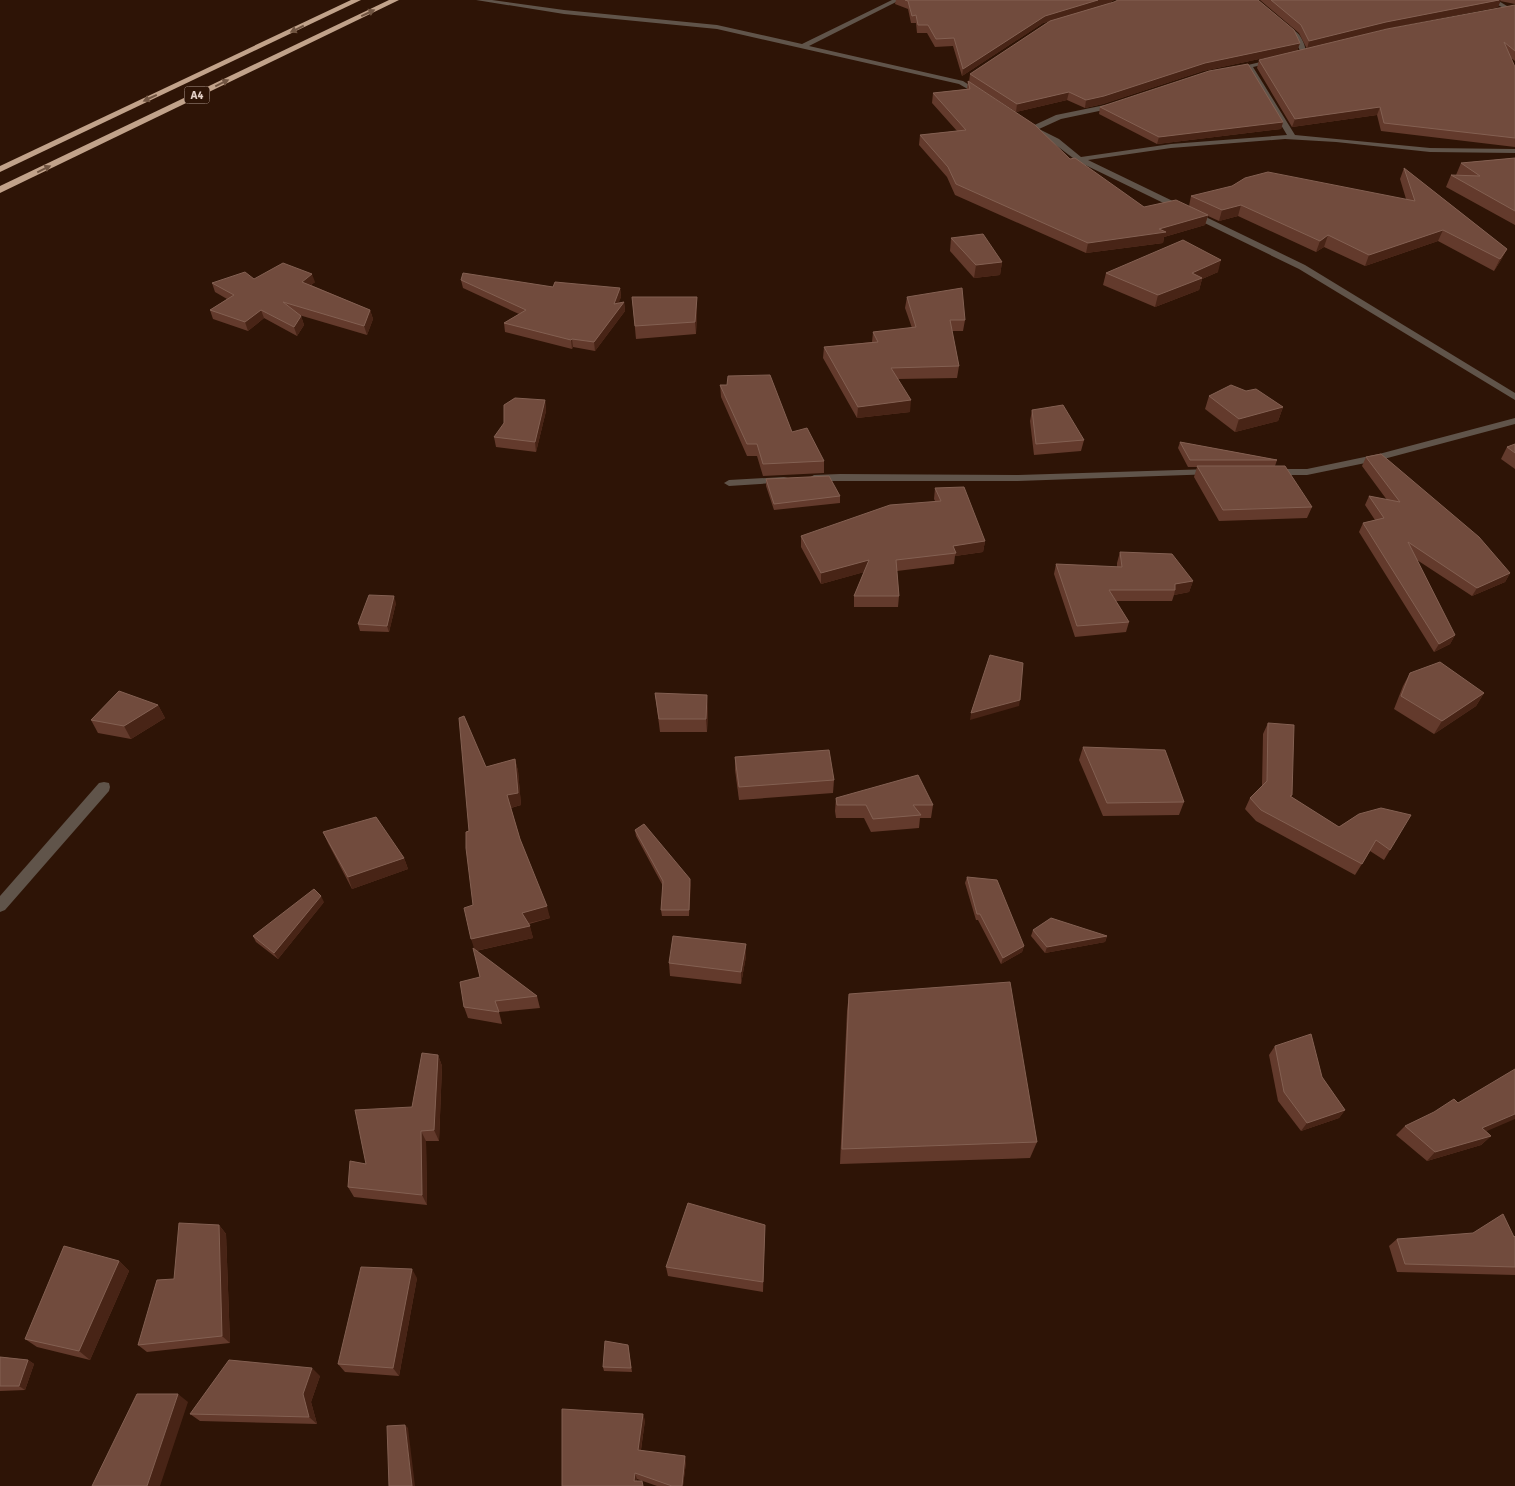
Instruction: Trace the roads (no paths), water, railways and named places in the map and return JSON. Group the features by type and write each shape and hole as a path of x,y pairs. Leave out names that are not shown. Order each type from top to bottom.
{"highway":[{"name":"A4","path":"0,169 357,0"},
{"name":"A4","path":"0,190 395,0"}],"street":[{"path":"479,0 564,12 717,27 961,82 985,98"},
{"path":"804,46 897,0"},
{"path":"1492,0 1512,9"},
{"path":"1500,11 1512,9"},
{"path":"1282,23 1296,35 1304,53"},
{"path":"1294,56 1313,51"},
{"path":"1223,71 1285,58"},
{"path":"1248,66 1254,72 1292,138"},
{"path":"961,82 969,77"},
{"path":"1033,129 1059,116 1104,108 1122,102"},
{"path":"1025,124 1056,141 1080,159 1156,198 1302,267 1515,397"},
{"path":"1080,159 1171,146 1292,138 1336,140 1430,150 1515,151"},
{"path":"1260,472 1307,472 1380,457 1515,421"},
{"path":"729,483 858,476 1018,478 1164,472 1222,472"},
{"path":"0,906 104,787"}]}
